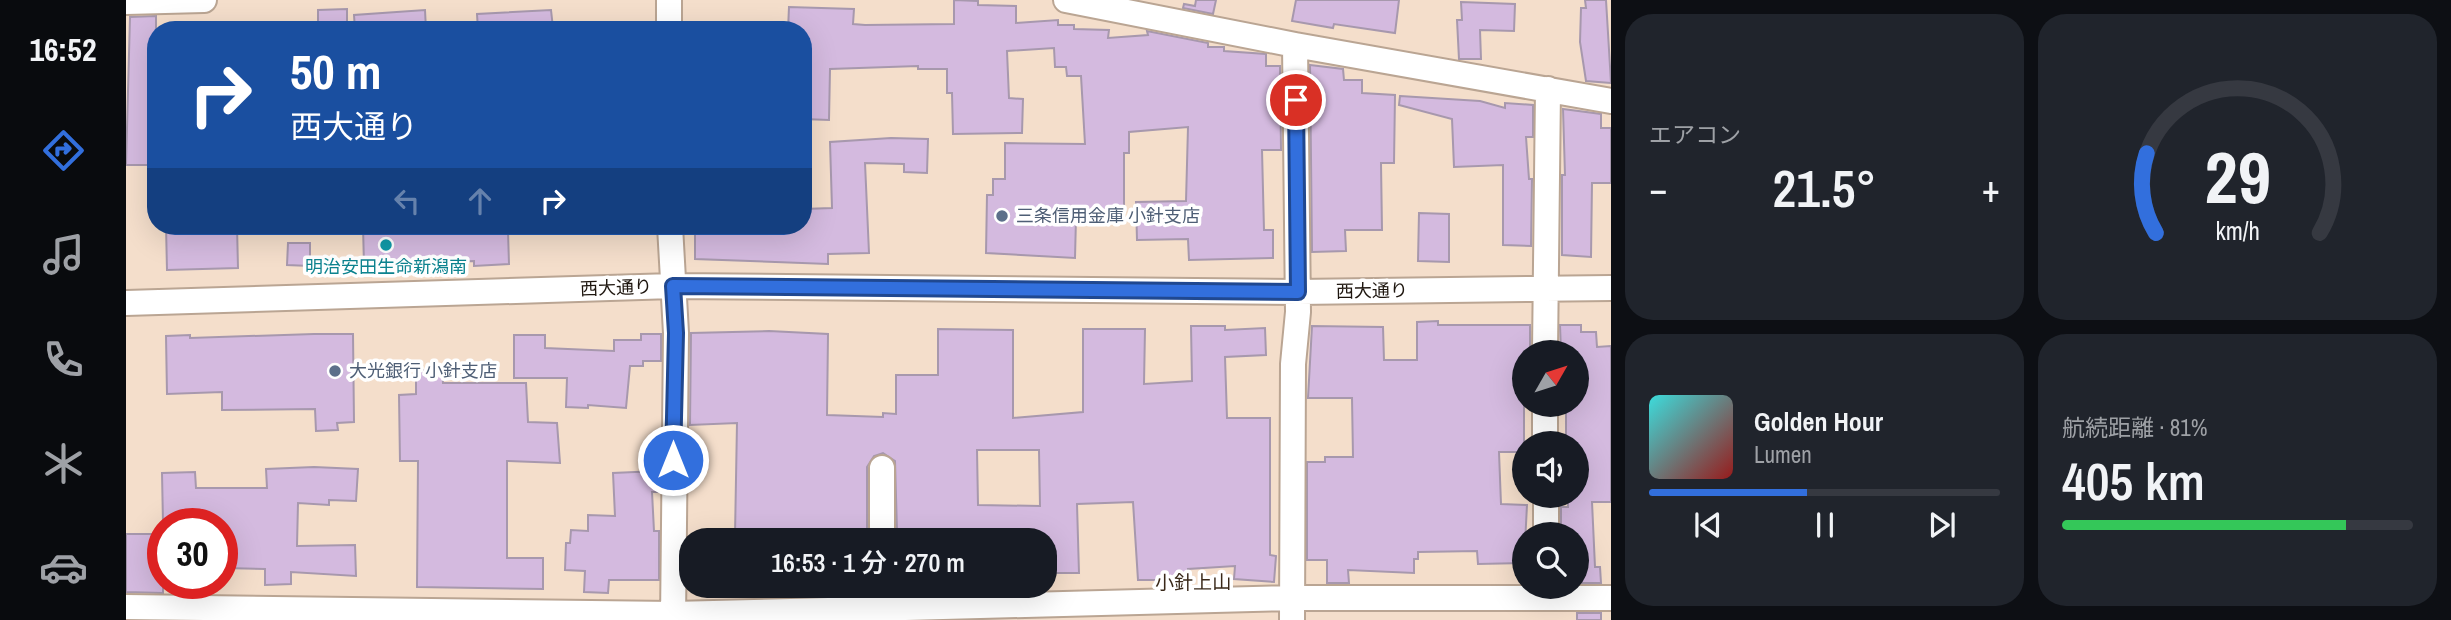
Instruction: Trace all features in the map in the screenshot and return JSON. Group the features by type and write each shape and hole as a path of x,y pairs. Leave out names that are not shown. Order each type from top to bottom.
{"street":[{"path":"126,2 204,0"},
{"path":"669,0 669,21"},
{"path":"1066,0 1140,6 1295,45 1611,101"},
{"path":"1292,609 1293,364 1298,292 1295,45"},
{"path":"1545,340 1548,89"},
{"path":"670,235 676,333 673,617"},
{"name":"西大通り","path":"126,303 673,286 1298,292 1611,288"},
{"path":"882,468 882,528"},
{"path":"126,607 673,617 882,605 1292,609 1611,598"}],"building":[{"path":"954,0 978,1 978,5 1016,6 1016,23 1058,20 1058,25 1074,25 1074,29 1109,30 1108,38 1148,35 1147,31 1208,43 1208,47 1224,47 1224,51 1266,54 1266,66 1280,66 1281,150 1262,150 1264,230 1273,230 1273,258 1189,260 1188,239 1137,240 1136,202 1186,201 1188,127 1129,132 1129,153 1124,153 1124,218 1076,218 1075,258 986,253 987,195 993,195 993,179 1005,179 1005,143 1085,144 1081,76 1067,76 1066,67 1055,67 1054,48 1007,51 1009,98 1023,99 1022,133 953,134 952,93 947,93 947,69 918,69 918,66 830,69 829,120 812,119 812,21 788,21 789,7 854,9 853,24 954,24"},
{"path":"1196,0 1216,0 1213,14 1183,8 1184,4 1195,6"},
{"path":"1296,0 1399,0 1395,33 1334,24 1333,28 1292,21"},
{"path":"1585,0 1606,0 1611,83 1586,81 1580,42 1581,8 1586,8"},
{"path":"1461,2 1515,4 1514,31 1480,30 1481,59 1459,59 1457,20 1462,20"},
{"path":"347,9 347,21 318,21 318,10"},
{"path":"425,10 426,21 354,21 354,15"},
{"path":"551,10 552,21 477,21 477,14"},
{"path":"156,16 156,21 147,21 147,165 126,165 130,17"},
{"path":"1310,65 1343,69 1344,80 1362,80 1362,93 1395,95 1394,163 1381,163 1382,230 1345,230 1346,251 1312,252"},
{"path":"1400,96 1480,101 1505,108 1505,103 1533,105 1533,137 1526,137 1529,179 1532,179 1531,246 1503,245 1503,165 1454,167 1452,119 1399,105"},
{"path":"1563,109 1601,114 1601,128 1611,128 1611,183 1592,183 1591,257 1562,255 1562,175 1565,175"},
{"path":"891,138 928,139 927,173 904,172 904,164 865,163 869,253 828,254 828,264 695,259 695,235 812,235 812,209 832,208 830,142"},
{"path":"1419,213 1449,214 1449,262 1418,261"},
{"path":"166,235 237,235 238,268 167,270"},
{"path":"363,235 508,235 509,264 474,266 474,261 364,265"},
{"path":"288,243 310,243 310,266 287,265"},
{"path":"1438,321 1438,325 1530,325 1530,340 1512,340 1512,417 1524,417 1524,431 1512,431 1512,452 1499,452 1501,504 1512,504 1512,508 1527,508 1526,522 1512,522 1512,563 1478,564 1477,551 1418,552 1418,559 1414,559 1414,573 1348,570 1349,583 1327,583 1327,560 1307,560 1307,462 1325,462 1325,457 1353,457 1352,398 1308,398 1312,326 1383,327 1384,360 1417,360 1417,322"},
{"path":"1560,325 1581,325 1581,332 1596,332 1597,347 1611,346 1611,502 1592,502 1595,567 1600,567 1601,583 1589,583 1589,522 1561,522 1561,508 1589,508 1589,431 1566,431 1566,417 1589,417 1589,340 1561,340"},
{"path":"1191,326 1225,326 1225,330 1265,328 1266,355 1225,357 1227,418 1270,418 1270,555 1276,556 1274,582 1234,579 1235,566 1188,569 1189,582 1180,582 1179,586 1157,587 1157,580 1138,580 1133,502 1077,504 1079,573 1057,573 1057,528 897,528 895,461 883,453 874,456 867,467 867,528 735,528 737,423 690,425 691,333 769,331 828,334 827,415 883,417 883,413 896,414 896,375 938,375 938,329 1013,330 1013,418 1083,412 1083,329 1145,329 1144,384 1192,381","holes":["977,450 1039,450 1040,506 978,505"]},
{"path":"353,334 354,422 337,423 338,430 316,431 315,409 222,410 222,392 167,394 166,336 190,335 190,338"},
{"path":"641,334 661,334 661,361 643,361 643,366 630,366 626,408 588,405 588,408 566,407 567,378 514,378 514,335 545,335 545,348 614,351 614,340 641,340"},
{"path":"416,370 442,370 443,383 526,383 528,422 557,423 560,463 507,461 507,558 543,558 543,589 417,587 418,461 400,461 399,395 416,394"},
{"path":"266,469 358,469 356,501 329,500 329,505 298,503 297,546 355,545 356,576 291,572 291,584 265,585 265,569 238,568 238,508 163,508 162,473 195,472 196,488 267,488"},
{"path":"657,471 658,492 652,492 654,531 659,531 659,580 609,580 608,593 584,592 585,571 565,570 566,543 570,543 571,530 588,531 588,515 615,516 613,473"},
{"path":"126,534 147,534 147,593 126,592"},
{"path":"1577,613 1601,613 1601,620 1577,620"}],"place":[{"name":"三条信用金庫 小針支店","path":"1002,216"},
{"name":"明治安田生命新潟南","path":"386,245"},
{"name":"大光銀行 小針支店","path":"335,371"}],"district":[{"name":"小針上山","path":"1193,582"}],"route":[{"path":"673,460 676,333 673,286 1298,292 1296,100"}]}
